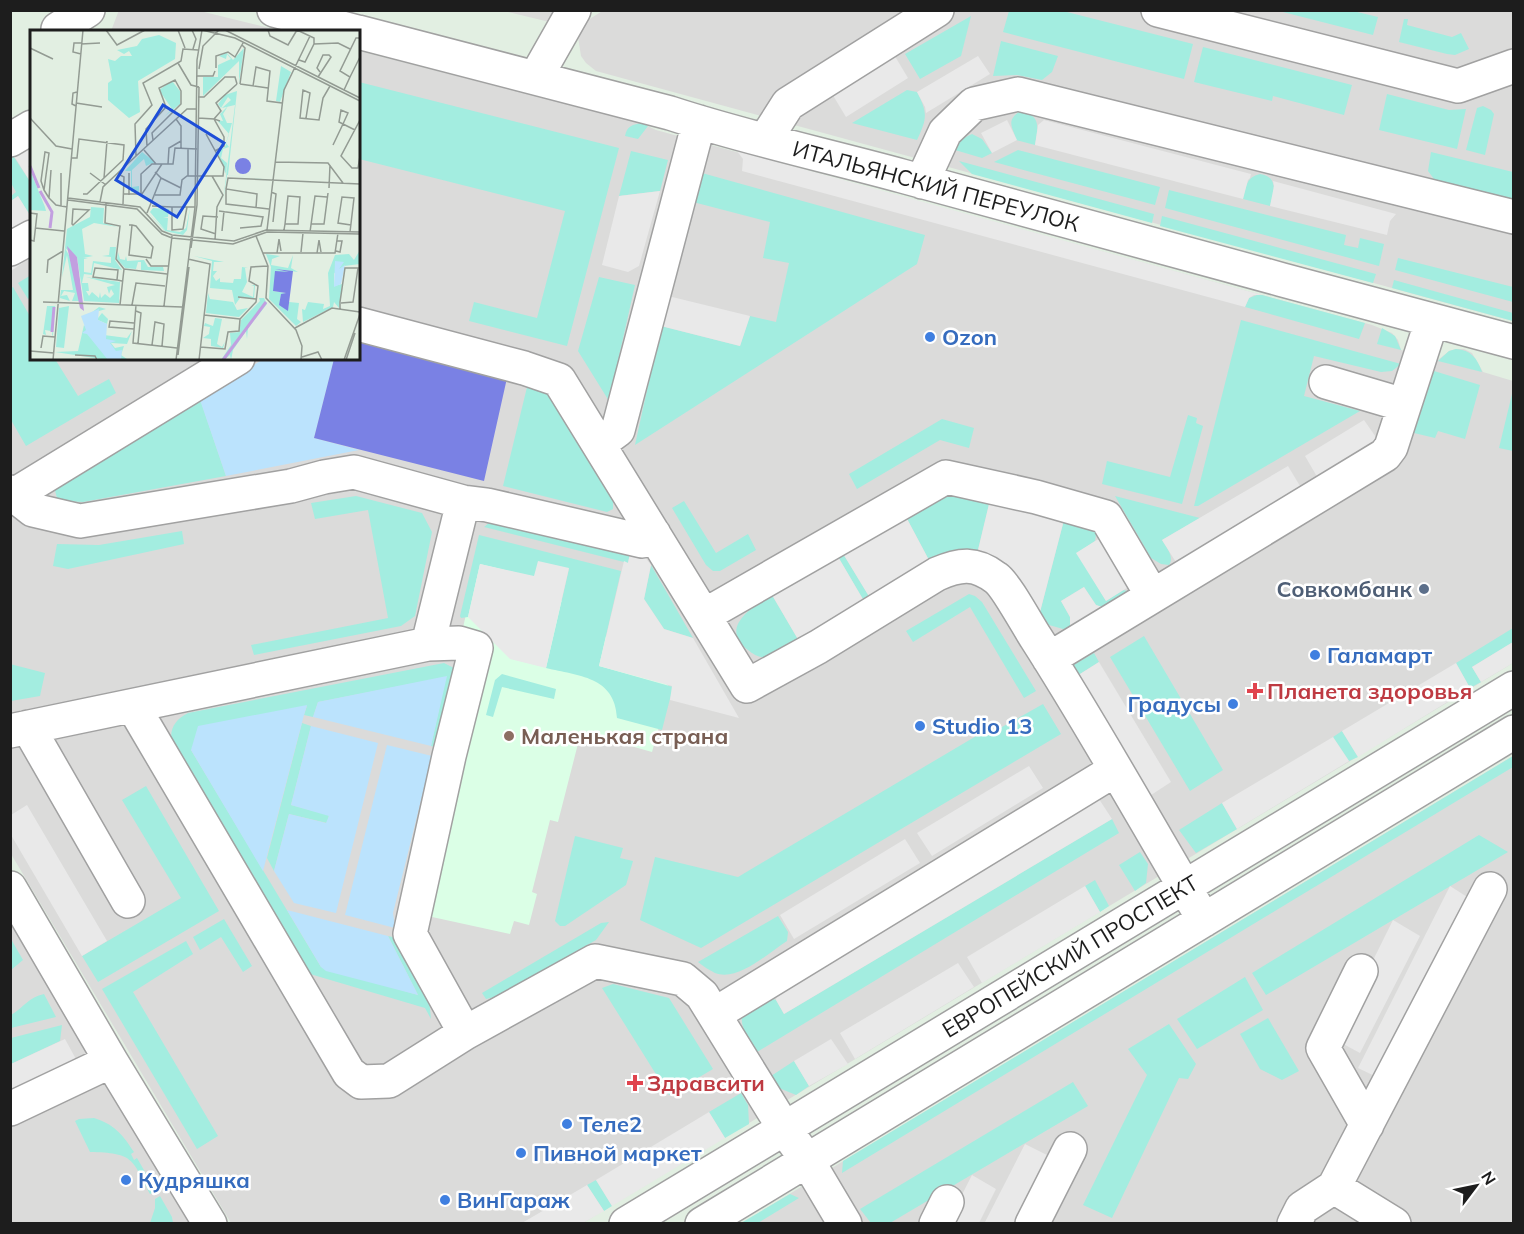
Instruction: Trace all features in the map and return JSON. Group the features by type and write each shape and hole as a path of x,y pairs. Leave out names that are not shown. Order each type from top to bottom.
{"street":[{"path":"57,29 90,10 95,30"},
{"name":"ИТАЛЬЯНСКИЙ ПЕРЕУЛОК","path":"274,10 350,30"},
{"path":"536,77 574,10"},
{"path":"765,140 788,104 937,10"},
{"path":"1158,10 1458,86 1514,66"},
{"name":"ИТАЛЬЯНСКИЙ ПЕРЕУЛОК","path":"360,33 536,77 1514,342"},
{"path":"922,182 945,132 974,104 1018,94 1514,217"},
{"path":"599,444 618,430 699,122"},
{"path":"10,140 30,129"},
{"path":"10,249 30,238"},
{"path":"1049,659 1385,454 1391,447 1432,320"},
{"path":"360,325 524,368 559,380 747,686 937,574 955,566 968,565 999,579 1204,920"},
{"path":"235,360 12,494 33,510 80,521 291,486 354,472 463,502 488,505 642,541 654,534"},
{"path":"1326,382 1404,405"},
{"path":"705,615 946,477 1036,497 1106,518 1152,595"},
{"path":"428,644 463,502"},
{"path":"128,901 19,729 428,644 459,643 476,648 449,756 410,934 465,1034"},
{"name":"ЕВРОПЕЙСКИЙ ПРОСПЕКТ","path":"626,1224 1514,688"},
{"path":"133,706 349,1073 361,1082 389,1081 465,1034 595,961 683,979 702,995 715,1014 845,1224"},
{"name":"ЕВРОПЕЙСКИЙ ПРОСПЕКТ","path":"702,1224 1514,732"},
{"path":"715,1014 1115,770"},
{"path":"10,888 210,1224"},
{"path":"1294,1224 1302,1208 1334,1188 1490,889"},
{"path":"1361,971 1323,1048 1367,1125"},
{"path":"10,1109 111,1061"},
{"path":"1032,1224 1070,1149"},
{"path":"1334,1188 1394,1224"}],"shaded area":[{"path":"119,10 200,11 278,30 111,30"},
{"path":"604,10 1513,11 1513,321 596,71 581,56 578,37 581,28 588,20"},
{"path":"504,11 561,11 558,24"},
{"path":"1009,11 1063,11 1193,44 1184,79 1003,32"},
{"path":"1279,11 1353,11 1378,17 1373,35"},
{"path":"971,16 961,56 920,79 905,54"},
{"path":"1404,19 1408,19 1407,25 1452,37 1461,33 1469,49 1455,55 1399,42"},
{"path":"1001,41 1058,56 1052,72 1042,80 1017,75 993,76"},
{"path":"1203,47 1352,85 1344,115 1273,96 1272,101 1194,82"},
{"path":"360,51 641,123 656,130 1372,325 1392,333 1398,340 1401,350 1438,360 1449,351 1464,349 1472,353 1483,372 1513,381 1513,663 583,1223 231,1223 11,854 10,162 30,150 30,360 360,360"},
{"path":"893,53 908,78 846,117 831,92"},
{"path":"978,56 990,74 926,113 917,92"},
{"path":"360,82 619,148 567,346 469,321 474,302 537,318 565,211 360,159"},
{"path":"907,90 917,92 923,105 925,116 917,140 852,123"},
{"path":"1387,94 1449,110 1466,109 1457,149 1379,130"},
{"path":"1483,106 1494,114 1485,155 1466,150 1477,108"},
{"path":"1019,112 1032,116 1037,123 1035,145 1016,140 1011,122"},
{"path":"1007,120 1017,140 992,153 981,133"},
{"path":"1044,120 1251,174 1243,199 1035,145 1038,125"},
{"path":"641,123 648,126 638,139 625,136 630,127"},
{"path":"972,134 982,139 992,153 982,158 955,150 961,140"},
{"path":"30,139 30,181 11,151"},
{"path":"1018,150 1160,187 1155,205 994,162"},
{"path":"10,151 30,181 30,215 18,196 11,201 11,196 16,192 11,183"},
{"path":"631,151 668,160 660,191 619,196"},
{"path":"737,151 1262,295 1249,298 1245,307 742,171 743,159"},
{"path":"1431,152 1513,172 1513,201 1437,183 1428,171"},
{"path":"959,161 1154,214 1152,223 972,174"},
{"path":"702,173 925,235 917,264 635,445 661,326 740,346 750,316 776,322 789,263 763,258 770,222 693,202"},
{"path":"1260,174 1270,178 1273,182 1274,191 1270,206 1243,199 1249,180"},
{"path":"1273,181 1396,214 1390,221 1387,235 1270,206"},
{"path":"1169,190 1346,235 1344,245 1358,248 1360,238 1384,244 1379,266 1165,208"},
{"path":"660,191 639,266 628,272 602,265 619,196"},
{"path":"18,196 30,215 30,258 11,271 11,201"},
{"path":"1162,216 1376,274 1373,283 1160,226"},
{"path":"1398,258 1513,287 1513,302 1395,270"},
{"path":"30,276 30,298 28,299 18,283"},
{"path":"599,277 635,285 609,401 578,351"},
{"path":"1394,280 1513,313 1513,321 1392,288"},
{"path":"13,287 30,316 30,360 56,360 78,396 109,379 116,393 26,446 11,420 10,289"},
{"path":"1257,295 1365,323 1359,339 1245,307 1249,298"},
{"path":"668,296 750,316 740,346 661,326"},
{"path":"1241,320 1401,364 1392,371 1381,372 1314,356 1304,396 1360,411 1198,506 1194,506"},
{"path":"1382,328 1395,336 1401,350 1377,344"},
{"path":"360,341 507,378 484,481 314,438 334,360 360,360"},
{"path":"1456,349 1466,351 1473,356 1482,372 1438,361 1449,351"},
{"path":"262,360 334,360 314,438 359,450 226,476 199,397"},
{"path":"1434,371 1480,385 1465,439 1438,431 1435,438 1414,433"},
{"path":"528,383 546,390 613,500 613,509 607,512 503,486"},
{"path":"1512,394 1514,394 1513,451 1499,448"},
{"path":"199,396 226,476 83,502 64,501 57,498 54,487"},
{"path":"1188,415 1197,418 1196,423 1203,426 1182,504 1102,484 1107,461 1170,477"},
{"path":"942,419 974,428 969,448 940,440 857,489 849,474"},
{"path":"1364,420 1380,443 1319,480 1305,456"},
{"path":"1288,466 1309,501 1184,575 1162,540"},
{"path":"356,496 422,513 432,532 415,616 401,626 254,655 251,645 388,618 368,510 315,519 311,503"},
{"path":"1115,496 1200,518 1162,540 1169,552 1171,562 1169,565 1161,564 1151,558"},
{"path":"946,497 990,500 978,550 955,551 930,562 905,515"},
{"path":"990,500 1064,520 1040,612 1025,585 1005,563 978,550"},
{"path":"684,501 716,553 748,534 756,550 720,571 713,571 706,565 672,508"},
{"path":"905,515 930,562 870,598 842,552"},
{"path":"1064,520 1097,528 1095,541 1077,553 1106,601 1123,590 1132,592 1105,608 1096,605 1084,587 1061,601 1070,617 1070,628 1063,629 1049,625 1040,612"},
{"path":"490,522 630,553 628,563 484,527"},
{"path":"182,531 184,544 68,569 53,566 57,544 99,545"},
{"path":"479,535 621,571 599,666 673,687 662,730 617,718 615,704 610,694 593,680 546,668 569,569 534,577 480,564 468,617 461,618"},
{"name":"Маленькая страна","path":"483,538 670,687 652,752 581,732 558,822 550,820 532,892 537,894 529,925 514,921 510,934 400,910"},
{"path":"1100,538 1130,586 1106,601 1076,553"},
{"path":"842,552 870,598 864,601 837,555"},
{"path":"630,553 644,556 651,565 644,599 664,629 693,638 739,718 670,700 672,686 599,666 624,561 628,563"},
{"path":"837,555 864,601 799,641 772,595"},
{"path":"538,561 569,568 546,668 510,659 468,617 480,564 534,576"},
{"path":"651,565 693,638 664,629 644,599"},
{"path":"1084,587 1096,605 1105,608 1070,628 1070,617 1061,601"},
{"path":"969,594 982,602 1036,691 1024,698 970,607 913,642 906,631"},
{"path":"772,595 799,641 774,655 761,657 740,642 736,634 737,626 748,611"},
{"path":"1513,628 1513,642 1472,667 1481,682 1470,688 1456,663"},
{"path":"1144,636 1223,770 1190,791 1110,657"},
{"path":"1513,642 1513,663 1481,682 1472,667"},
{"path":"1094,653 1099,662 1080,674 1074,673 1070,667"},
{"path":"1099,662 1171,782 1148,797 1074,673 1080,674"},
{"path":"444,663 454,668 435,747 431,746 446,677 318,702 313,717 304,715 307,706 191,750 321,967 418,995 388,936 397,938 429,998 431,1019 425,1008 310,974 175,750 171,733 178,720 188,713"},
{"path":"1456,663 1470,688 1358,757 1342,731"},
{"path":"10,664 45,673 40,696 11,701"},
{"path":"502,674 556,689 554,699 502,687 493,717 486,715 495,680"},
{"path":"447,676 431,746 313,717 318,702"},
{"path":"1043,704 1061,734 701,948 640,920 655,857 738,877 983,732 986,736"},
{"path":"307,705 263,871 191,750 198,726"},
{"path":"302,723 311,726 291,805 329,815 327,823 289,814 274,871 267,858"},
{"path":"311,726 378,743 336,913 294,903 274,871 289,814 326,823 329,816 291,805"},
{"path":"1342,731 1358,757 1349,761 1333,737"},
{"path":"1333,737 1349,761 1237,829 1222,803"},
{"path":"387,745 432,756 393,913 395,928 345,915"},
{"path":"1513,756 1513,1223 741,1224 817,1177"},
{"path":"1513,756 1513,767 842,1173 843,1161"},
{"path":"1029,766 1043,788 932,856 917,833"},
{"path":"146,786 219,911 98,982 82,956 181,898 122,800"},
{"path":"1097,796 1112,819 784,1014 776,1000 778,989"},
{"path":"1222,803 1237,829 1196,853 1179,830"},
{"path":"27,805 107,941 82,956 11,835 11,815"},
{"path":"1112,819 1119,833 757,1052 751,1043 743,1027 742,1016 744,1011 764,996 776,1000 784,1014"},
{"path":"1479,835 1508,852 1266,995 1252,973"},
{"path":"575,836 623,848 620,858 633,861 626,885 565,926 560,926 555,921"},
{"path":"905,839 920,863 794,939 780,915"},
{"path":"1140,852 1148,864 1146,883 1135,891 1119,865"},
{"path":"1095,880 1109,906 1100,912 1085,886"},
{"path":"1085,886 1100,912 982,983 967,957"},
{"path":"1450,886 1475,902 1385,1081 1358,1068"},
{"path":"287,910 388,936 418,995 326,971 321,967"},
{"path":"778,916 788,932 787,941 752,965 724,975 715,973 698,962"},
{"path":"224,919 252,966 243,972 221,937 200,950 193,937"},
{"path":"1393,920 1420,936 1360,1053 1334,1039"},
{"path":"10,921 191,1223 11,1223"},
{"path":"609,922 596,940 499,996 486,999 482,993 601,923"},
{"path":"11,939 23,960 11,970 10,969"},
{"path":"186,941 193,954 133,992 218,1136 197,1149 102,989"},
{"path":"958,963 974,987 855,1059 840,1033"},
{"path":"1245,977 1263,1010 1197,1049 1177,1019"},
{"path":"613,984 669,998 713,1069 669,1095 602,988"},
{"path":"44,994 56,1017 11,1028 11,1015 30,1000"},
{"path":"1268,1018 1299,1071 1282,1080 1260,1069 1240,1034"},
{"path":"1169,1024 1196,1064 1188,1079 1179,1078 1112,1218 1083,1205 1147,1075 1128,1049"},
{"path":"62,1025 60,1041 11,1064 11,1038"},
{"path":"65,1039 77,1061 11,1092 11,1064"},
{"path":"831,1039 848,1064 809,1086 794,1061"},
{"path":"794,1061 809,1086 796,1095 779,1088 771,1076"},
{"path":"1073,1082 1088,1106 890,1223 871,1223 860,1209"},
{"path":"741,1093 748,1105 749,1124 725,1138 709,1112"},
{"path":"709,1112 725,1138 612,1206 596,1180"},
{"path":"94,1118 107,1123 122,1135 134,1152 131,1154 134,1160 137,1158 156,1191 150,1194 139,1172 123,1156 90,1152 75,1121"},
{"path":"1025,1144 1051,1157 1018,1223 984,1224"},
{"path":"972,1175 996,1189 979,1223 947,1224"},
{"path":"596,1180 612,1206 604,1211 587,1185"},
{"path":"587,1185 604,1211 583,1223 522,1223"},
{"path":"790,1194 799,1198 758,1223 741,1223"},
{"path":"160,1196 173,1223 150,1223 155,1208 155,1199"}],"place":[{"name":"Ozon","path":"930,337"},
{"name":"Совкомбанк","path":"1424,589"},
{"name":"Галамарт","path":"1315,655"},
{"name":"Планета здоровья","path":"1255,691"},
{"name":"Градусы","path":"1233,704"},
{"name":"Studio 13","path":"920,726"},
{"name":"Маленькая страна","path":"509,736"},
{"name":"Здравсити","path":"635,1083"},
{"name":"Теле2","path":"567,1124"},
{"name":"Пивной маркет","path":"521,1153"},
{"name":"Кудряшка","path":"126,1180"},
{"name":"ВинГараж","path":"445,1200"}]}
